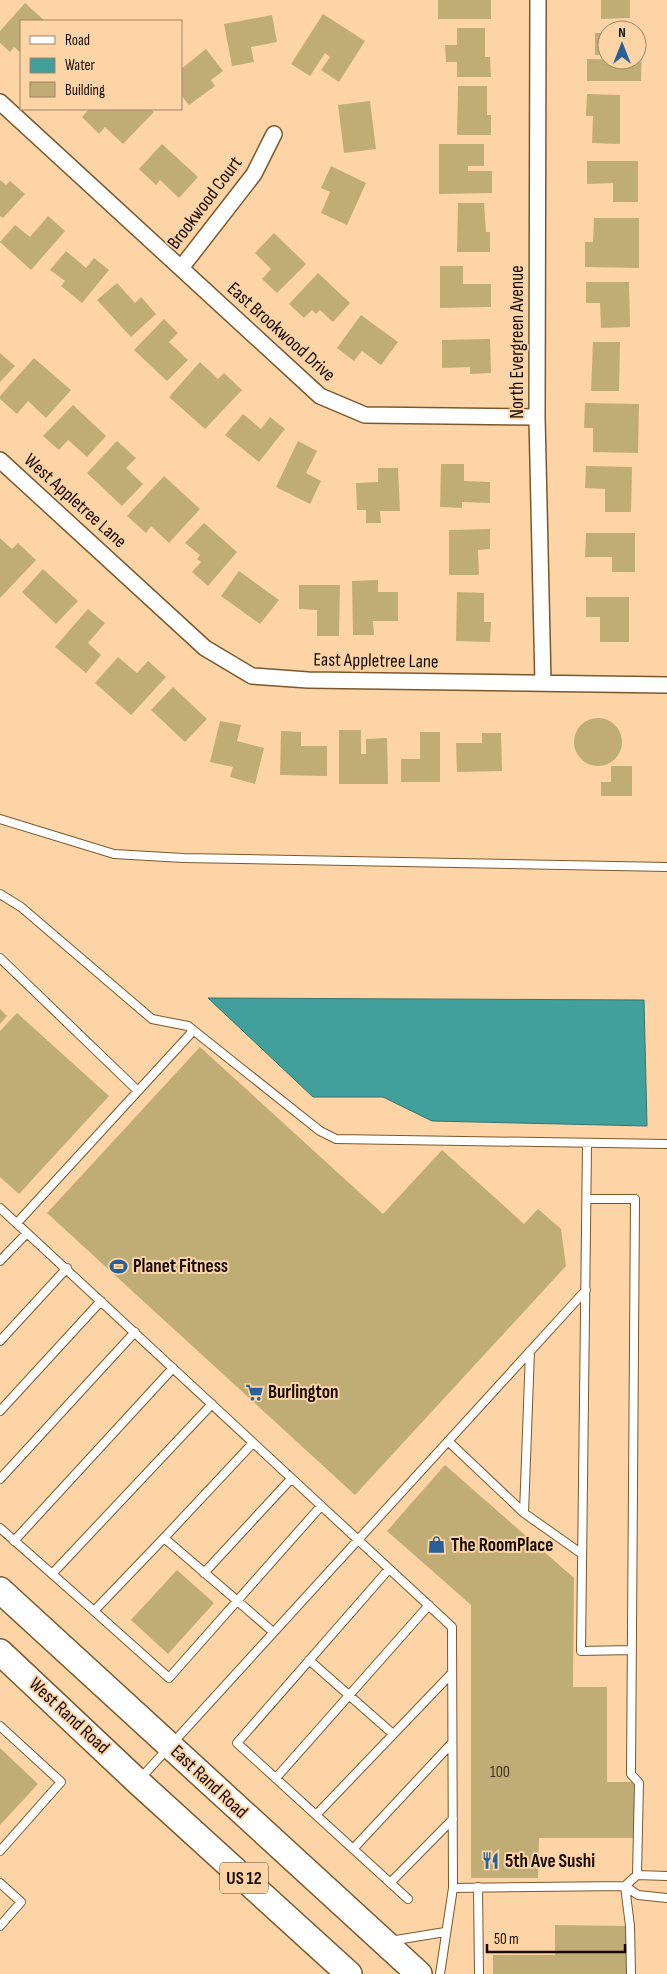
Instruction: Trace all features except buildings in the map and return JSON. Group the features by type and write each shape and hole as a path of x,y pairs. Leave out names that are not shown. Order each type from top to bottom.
{"main road":[{"name":"East Rand Road","path":"0,1590 419,1974"},
{"name":"West Rand Road","path":"0,1652 138,1782"},
{"name":"US 12","path":"138,1782 349,1974"}],"street":[{"name":"North Evergreen Avenue","path":"538,0 537,417 543,683"},
{"name":"East Brookwood Drive","path":"0,102 320,396 365,415 537,417"},
{"name":"Brookwood Court","path":"181,268 254,174 274,134"},
{"name":"West Appletree Lane","path":"0,460 122,571"},
{"name":"East Appletree Lane","path":"122,571 205,648 252,676 308,680 667,685"}],"lane":[{"path":"0,819 114,854 183,858 667,867"},
{"path":"0,894 22,906 152,1019 188,1026 320,1131 336,1139 667,1144"},
{"path":"0,958 138,1091"},
{"path":"16,1223 193,1031"},
{"path":"587,1144 582,1651 632,1650"},
{"path":"587,1199 635,1199 631,1774 639,1783 637,1875"},
{"path":"0,1208 67,1268 452,1627 453,1888 440,1974"},
{"path":"0,1262 27,1233"},
{"path":"0,1341 67,1268"},
{"path":"138,1782 169,1745 586,1290"},
{"path":"0,1411 101,1300"},
{"path":"0,1479 135,1332"},
{"path":"524,1513 530,1351"},
{"path":"14,1541 174,1368"},
{"path":"52,1574 212,1404"},
{"path":"448,1441 524,1513 582,1554"},
{"path":"94,1611 254,1443"},
{"path":"204,1572 291,1478"},
{"path":"0,1528 169,1678 321,1506"},
{"path":"164,1538 273,1632"},
{"path":"389,1569 237,1743 408,1899"},
{"path":"276,1778 428,1605"},
{"path":"309,1660 393,1734"},
{"path":"316,1815 452,1673"},
{"path":"0,1726 61,1782 0,1851"},
{"path":"353,1849 452,1743"},
{"path":"390,1883 453,1819"},
{"path":"625,1886 637,1875 667,1876"},
{"path":"0,1883 22,1902 0,1926"},
{"path":"625,1886 630,1926 631,1974"},
{"path":"453,1888 625,1886 638,1895 667,1898"},
{"path":"478,1887 479,1974"},
{"path":"383,1942 445,1932"}],"water":[{"path":"208,998 644,1000 647,1126 432,1121 383,1097 313,1097"}],"place":[{"name":"Planet Fitness","path":"119,1266"},
{"name":"Burlington","path":"254,1392"},
{"name":"The RoomPlace","path":"437,1545"},
{"name":"5th Ave Sushi","path":"491,1861"}]}
